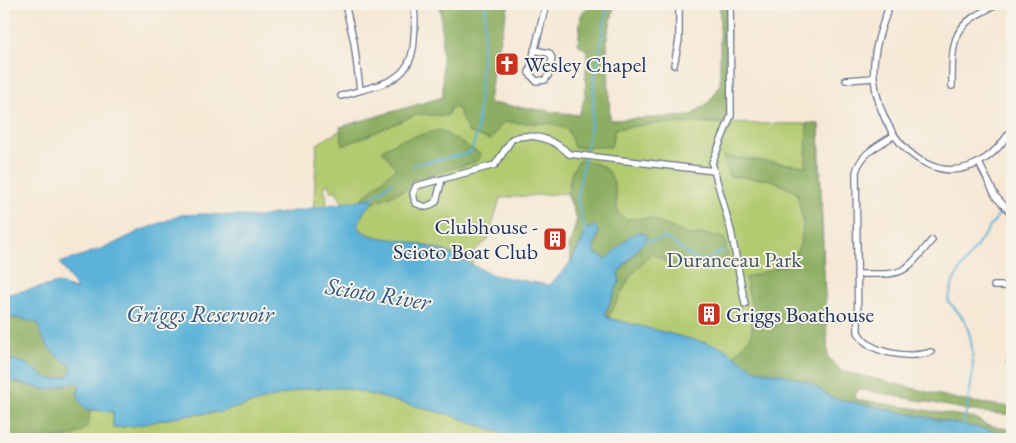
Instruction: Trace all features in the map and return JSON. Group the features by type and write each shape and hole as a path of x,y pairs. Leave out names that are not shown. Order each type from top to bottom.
{"street":[{"path":"345,4 354,42 360,90"},
{"path":"341,96 392,81 403,72 412,60 414,4"},
{"path":"534,50 549,53 552,58 549,74 545,80 536,81 529,73 534,50 546,4"},
{"path":"674,65 679,40 679,4"},
{"path":"730,4 731,116 714,157 714,171 731,231 745,304"},
{"path":"889,4 875,48 874,78 880,107 893,136 904,150 918,160 935,167 953,169 979,163 995,152 1012,129"},
{"path":"952,86 952,58 959,31 974,15 999,4"},
{"path":"846,80 874,78"},
{"path":"442,179 436,202 426,207 415,203 414,193 416,186 442,179 495,165 503,155 508,144 519,136 543,139 559,146 568,154 714,171"},
{"path":"893,136 865,154 859,162 856,172 858,332 866,344 878,349 909,355 931,352"},
{"path":"979,163 996,197 1012,214"},
{"path":"857,274 899,273 911,265 932,240"},
{"path":"994,286 1012,286"}],"green space":[{"path":"439,4 509,4 495,58 489,103 579,115 585,97 587,51 578,44 581,15 591,4 615,4 607,37 610,120 690,116 709,102 720,86 720,4 728,4 730,123 658,123 615,129 611,147 574,147 568,130 553,124 503,122 491,140 468,132 458,109 451,107 447,116 418,114 343,146 340,127 443,97 441,15"},
{"name":"Duranceau Park","path":"447,100 615,129 658,123 819,124 826,332 733,357 721,347 608,318 594,226 571,261 569,247 577,220 567,193 500,198 488,240 475,250 472,266 444,251 385,239 365,232 357,226 364,211 372,203 343,203 336,191 330,191 329,183 324,187 327,200 324,212 313,218 317,144 341,130"},
{"path":"807,123 819,124 819,173 828,357 842,371 965,401 1012,407 1012,415 979,412 859,389 855,399 975,418 986,425 1012,430 1012,435 832,398 810,383 785,375 755,370 733,357 751,336 753,312 745,278 791,263 800,244 803,229 797,193 772,180 729,176 723,156 806,166"},
{"path":"440,130 482,155 475,162 413,180 405,190 373,203 371,198 360,200 396,168 382,150 400,140"},
{"path":"579,160 600,165 607,170 614,183 618,213 626,219 650,218 688,235 702,234 724,238 728,255 726,259 696,267 688,267 671,263 651,253 630,277 608,318 605,314 620,281 618,273 640,249 620,246 607,259 595,253 594,246 598,240 587,229 571,261 569,247 577,220 568,193 571,174"},
{"path":"9,317 39,323 48,342 72,369 69,375 55,379 45,377 26,364 4,356 4,321"},
{"path":"4,379 91,410 113,412 113,428 140,425 180,416 221,412 307,388 345,388 454,416 517,439 4,439"},
{"path":"4,379 58,388 71,383 78,383 80,386 77,393 86,409 90,410 87,426 81,431 61,438 4,439"}],"water":[{"name":"Griggs Reservoir","path":"372,198 373,203 364,211 357,226 364,233 374,237 406,241 444,251 493,275 548,285 572,260 587,229 594,226 599,231 594,246 595,253 607,259 631,235 640,232 648,236 618,273 620,281 605,313 608,318 722,347 755,370 785,375 810,383 832,398 1012,435 1012,439 517,439 454,416 345,388 307,388 221,412 180,416 140,425 113,428 113,412 86,409 81,404 78,399 80,386 78,383 71,383 48,390 4,379 4,356 26,364 45,377 55,379 69,375 72,369 68,363 48,347 38,323 16,318 4,321 4,295 59,283 77,290 60,263 109,246 142,230 181,215 206,214 258,217"}],"waterway":[{"path":"412,165 471,153 477,133 486,4"},
{"path":"586,232 577,199 593,113 594,83 608,4"},
{"path":"372,198 392,182"},
{"path":"963,426 972,374 972,347 970,334 964,319 948,301 954,279 999,214"},
{"path":"644,242 667,238 694,259 706,260 724,250"}],"place":[{"name":"Wesley Chapel","path":"507,64"},
{"name":"Clubhouse - Scioto Boat Club","path":"555,239"},
{"name":"Griggs Boathouse","path":"709,314"}],"water label":[{"name":"Scioto River","path":"378,294"}]}
